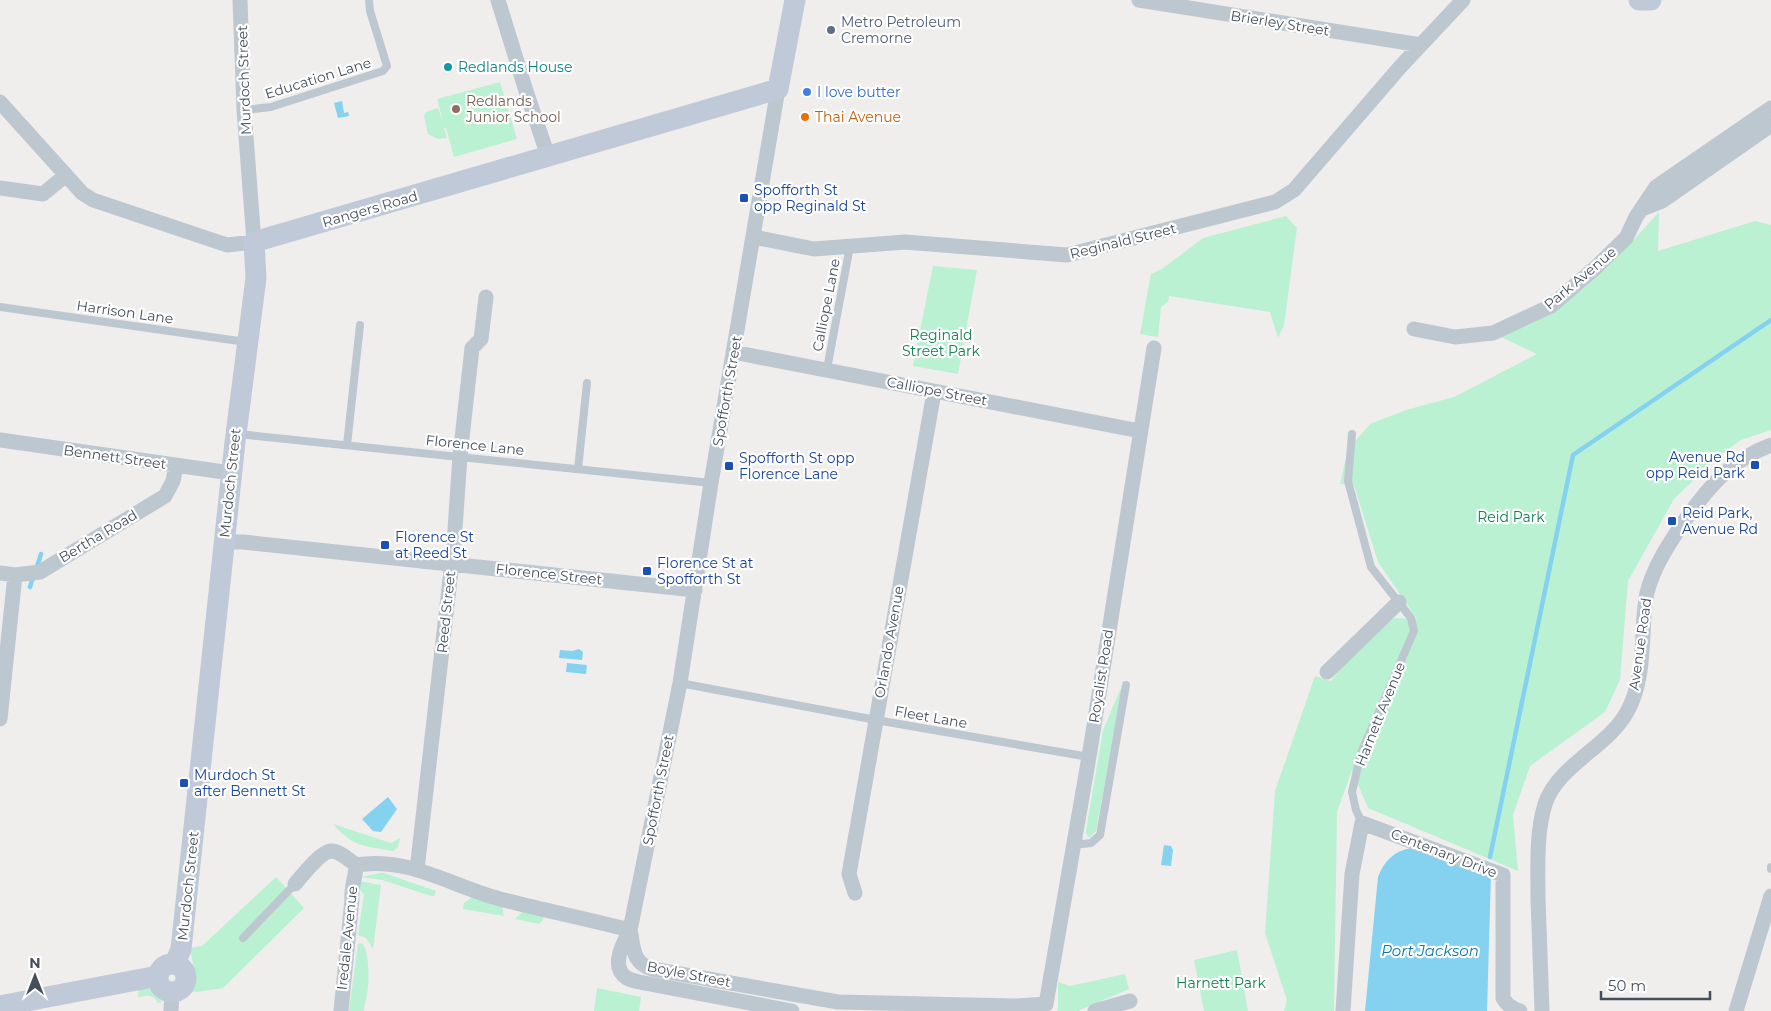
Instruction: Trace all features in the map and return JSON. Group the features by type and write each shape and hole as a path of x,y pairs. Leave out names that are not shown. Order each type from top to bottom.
{"main road":[{"name":"Spofforth Street","path":"778,88 794,0"},
{"path":"1639,0 1651,0"},
{"name":"Rangers Road","path":"254,242 778,88"},
{"name":"Murdoch Street","path":"167,993 179,990 186,980 185,972 175,964 181,949 231,473 256,278 254,242"},
{"path":"0,1006 167,993"}],"street":[{"name":"Murdoch Street","path":"240,0 244,110 254,242"},
{"path":"498,0 548,156"},
{"name":"Brierley Street","path":"1139,0 1421,45"},
{"name":"Reginald Street","path":"754,237 814,249 906,242 1067,255 1275,202 1294,190 1401,66 1463,0"},
{"name":"Spofforth Street","path":"630,930 680,683 711,483 778,88"},
{"name":"Rangers Road","path":"0,102 82,193 93,200 227,246 254,242"},
{"name":"Park Avenue","path":"1414,329 1455,337 1493,333 1551,306 1594,270 1626,238 1636,217 1656,187 1771,108"},
{"path":"1642,209 1662,201 1771,126"},
{"path":"0,188 44,194 66,175"},
{"name":"Reed Street","path":"417,870 451,563 472,348 481,339 486,297"},
{"name":"Royalist Road","path":"1046,1004 1089,757 1154,348"},
{"name":"Calliope Street","path":"734,352 1140,431"},
{"name":"Orlando Avenue","path":"855,893 849,874 934,392"},
{"name":"Bennett Street","path":"0,440 231,473"},
{"name":"Avenue Road","path":"1542,1011 1538,849 1546,803 1557,782 1606,738 1627,713 1637,684 1646,595 1654,569 1674,536 1698,500 1715,482 1755,450 1771,445"},
{"name":"Bertha Road","path":"7,574 40,572 165,496 173,481 176,466"},
{"name":"Florence Street","path":"224,542 243,542 451,563 695,590"},
{"path":"0,719 7,574"},
{"path":"1327,672 1399,602"},
{"path":"1343,1011 1352,874 1362,823"},
{"name":"Centenary Drive","path":"1362,823 1503,874 1504,998 1510,1007 1520,1011"},
{"path":"295,884 322,854 330,851 339,853 356,865 372,862 388,863 417,870 498,899 630,930 620,950 619,959 620,970 627,978 639,982 792,1011"},
{"name":"Iredale Avenue","path":"341,1011 352,886 356,865"},
{"path":"1736,1011 1769,914 1771,896"},
{"name":"Boyle Street","path":"630,930 638,962 652,969 838,1002 1015,1006 1046,1004"},
{"path":"1095,1011 1130,1001"}],"lane":[{"name":"Education Lane","path":"244,110 271,107 383,72 387,66 368,0"},
{"name":"Calliope Lane","path":"827,369 850,246"},
{"name":"Harrison Lane","path":"0,307 247,342"},
{"path":"348,445 360,325"},
{"path":"578,469 587,383"},
{"name":"Florence Lane","path":"236,434 711,483"},
{"name":"Harnett Avenue","path":"1352,434 1348,481 1371,567 1411,618 1414,631 1361,753 1352,792 1356,810 1362,823"},
{"name":"Fleet Lane","path":"680,683 876,720 1089,757"},
{"path":"1073,846 1091,843 1100,835 1126,685"},
{"path":"243,938 295,884"}],"green space":[{"path":"500,82 517,139 454,157 446,128 444,128 447,138 438,139 428,134 424,116 426,112 438,108 443,121 437,99"},
{"name":"Reid Park","path":"1659,212 1658,251 1755,221 1771,225 1771,430 1741,440 1720,455 1674,499 1628,581 1620,680 1605,712 1530,766 1513,815 1518,871 1368,808 1352,770 1337,812 1334,1011 1284,1011 1287,1000 1265,933 1275,791 1315,676 1331,681 1355,651 1394,618 1417,619 1378,562 1354,485 1340,484 1349,445 1352,445 1370,424 1406,410 1454,397 1537,354 1501,337 1541,319 1568,301 1609,265"},
{"path":"1286,216 1297,228 1284,325 1278,338 1270,312 1169,296 1168,302 1161,307 1158,337 1140,334 1151,274 1162,269 1203,238"},
{"name":"Reginald Street Park","path":"933,266 977,270 958,374 913,366"},
{"path":"1124,681 1096,831 1090,837 1087,836 1086,830 1103,730"},
{"path":"333,824 391,843 400,838 399,844 393,851 360,844 340,832"},
{"path":"380,873 436,891 434,896 431,896 382,880 361,877"},
{"path":"276,877 304,908 223,988 197,992 188,991 193,969 189,948 202,946"},
{"path":"359,881 381,885 373,949 366,938 358,935 364,894 357,887"},
{"path":"472,897 502,907 504,916 463,909 464,903"},
{"path":"524,910 544,916 543,920 539,924 515,919"},
{"path":"358,943 363,944 367,955 368,990 364,1011 349,1011"},
{"name":"Harnett Park","path":"1237,950 1248,1011 1204,1011 1194,960"},
{"path":"1125,974 1129,989 1078,1011 1056,1011 1058,1010 1058,982 1070,986"},
{"path":"147,988 157,992 162,1002 158,1003 150,996 138,997 139,989"},
{"path":"597,988 641,997 639,1011 594,1011"}],"water":[{"path":"342,101 344,113 348,112 349,116 338,118 334,103"},
{"path":"579,649 583,652 582,660 559,658 560,650 572,651"},
{"path":"567,663 587,665 586,674 566,672"},
{"path":"388,797 397,809 381,832 373,831 362,819"},
{"path":"1164,845 1171,846 1173,850 1171,866 1161,865"},
{"name":"Port Jackson","path":"1411,848 1491,874 1487,1011 1365,1011 1378,877 1383,866 1390,858 1405,849"}],"waterway":[{"path":"1490,857 1573,455 1771,320"},
{"path":"36,570 41,554"},
{"path":"30,587 33,577"}],"place":[{"name":"Metro Petroleum Cremorne","path":"831,30"},
{"name":"Redlands House","path":"448,67"},
{"name":"I love butter","path":"807,92"},
{"name":"Redlands Junior School","path":"456,109"},
{"name":"Thai Avenue","path":"805,117"},
{"name":"Spofforth St opp Reginald St","path":"744,198"},
{"name":"Avenue Rd opp Reid Park","path":"1755,465"},
{"name":"Spofforth St opp Florence Lane","path":"729,466"},
{"name":"Reid Park, Avenue Rd","path":"1672,521"},
{"name":"Florence St at Reed St","path":"385,545"},
{"name":"Florence St at Spofforth St","path":"647,571"},
{"name":"Murdoch St after Bennett St","path":"184,783"}]}
